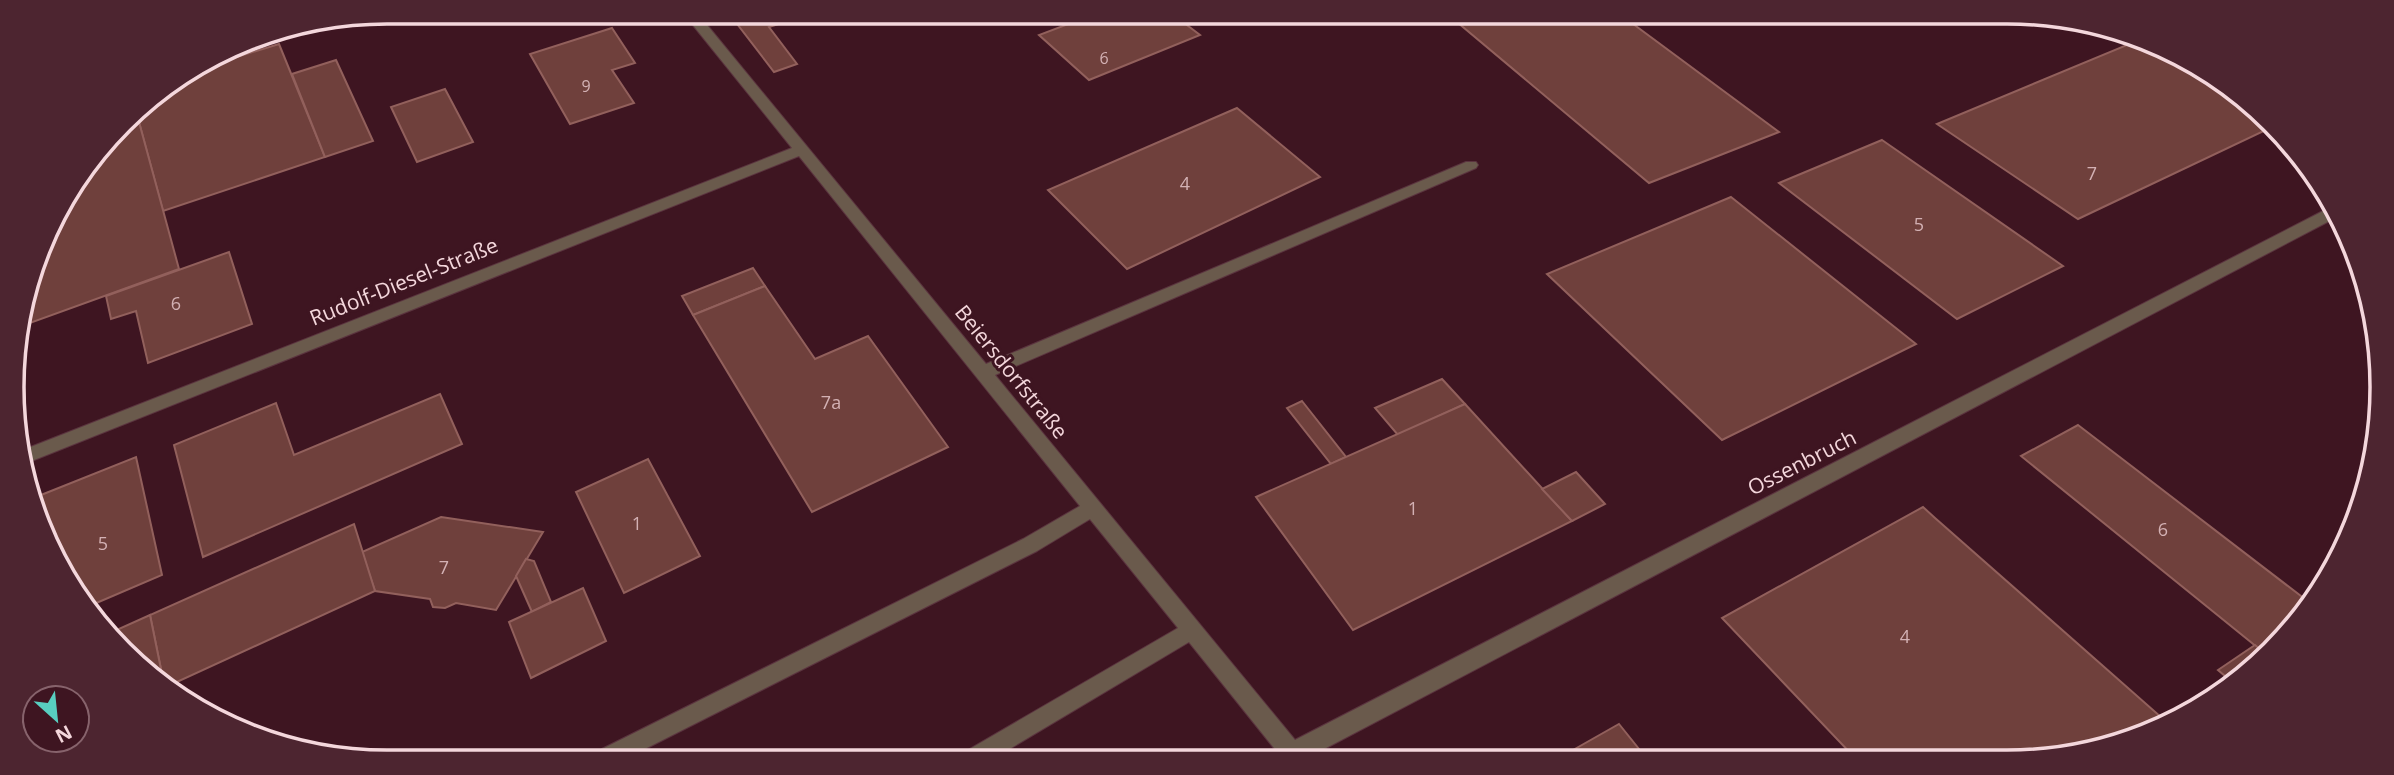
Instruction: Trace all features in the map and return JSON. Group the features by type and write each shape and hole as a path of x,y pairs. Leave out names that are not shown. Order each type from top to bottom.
{"street":[{"name":"Beiersdorfstraße","path":"700,24 1290,750"},
{"name":"Rudolf-Diesel-Straße","path":"30,454 801,150"},
{"path":"982,373 1471,165"},
{"name":"Ossenbruch","path":"1304,750 2326,216"},
{"path":"622,750 1030,545 1092,508"},
{"path":"988,750 1192,630"}],"building":[{"path":"737,24 778,24 769,27 797,64 774,72"},
{"path":"1068,24 1186,24 1200,35 1089,80 1039,35"},
{"path":"1459,24 1633,24 1779,132 1649,183"},
{"path":"612,28 635,63 612,70 634,103 570,124 530,54"},
{"path":"279,44 325,157 163,211 139,123 186,86 241,56"},
{"path":"2126,45 2188,73 2227,100 2263,131 2078,219 1937,124"},
{"path":"336,60 373,141 325,157 292,74"},
{"path":"445,89 473,142 417,162 391,107"},
{"path":"1237,108 1320,177 1127,269 1048,190"},
{"path":"139,123 179,269 30,323 52,249 73,206 115,148"},
{"path":"1882,140 2063,266 1957,319 1779,183"},
{"path":"1731,197 1916,344 1722,440 1547,274"},
{"path":"229,252 252,324 148,363 136,311 111,319 106,296"},
{"path":"753,268 765,286 693,315 682,296"},
{"path":"765,286 815,359 868,336 948,447 812,512 693,315"},
{"path":"1442,379 1465,404 1398,435 1375,408"},
{"path":"440,394 462,444 203,557 174,445 276,403 294,455"},
{"path":"1302,401 1346,457 1331,464 1287,408"},
{"path":"1465,404 1572,521 1353,630 1256,497"},
{"path":"2078,425 2302,597 2258,648 2021,456"},
{"path":"136,457 162,575 96,603 62,548 41,495"},
{"path":"648,459 700,556 624,593 576,492"},
{"path":"1576,472 1605,504 1572,521 1542,489"},
{"path":"1923,507 2160,716 2123,731 2077,744 2030,750 1847,750 1722,618"},
{"path":"441,517 543,532 496,610 456,603 445,608 433,607 430,599 375,591 362,552"},
{"path":"354,524 375,591 177,682 161,670 150,615"},
{"path":"526,559 534,561 551,602 532,612 516,576"},
{"path":"583,588 606,641 531,678 509,622"},
{"path":"150,615 161,670 148,660 117,630"},
{"path":"2255,645 2259,648 2225,676 2218,670"},
{"path":"1619,724 1640,750 1573,750"}]}
